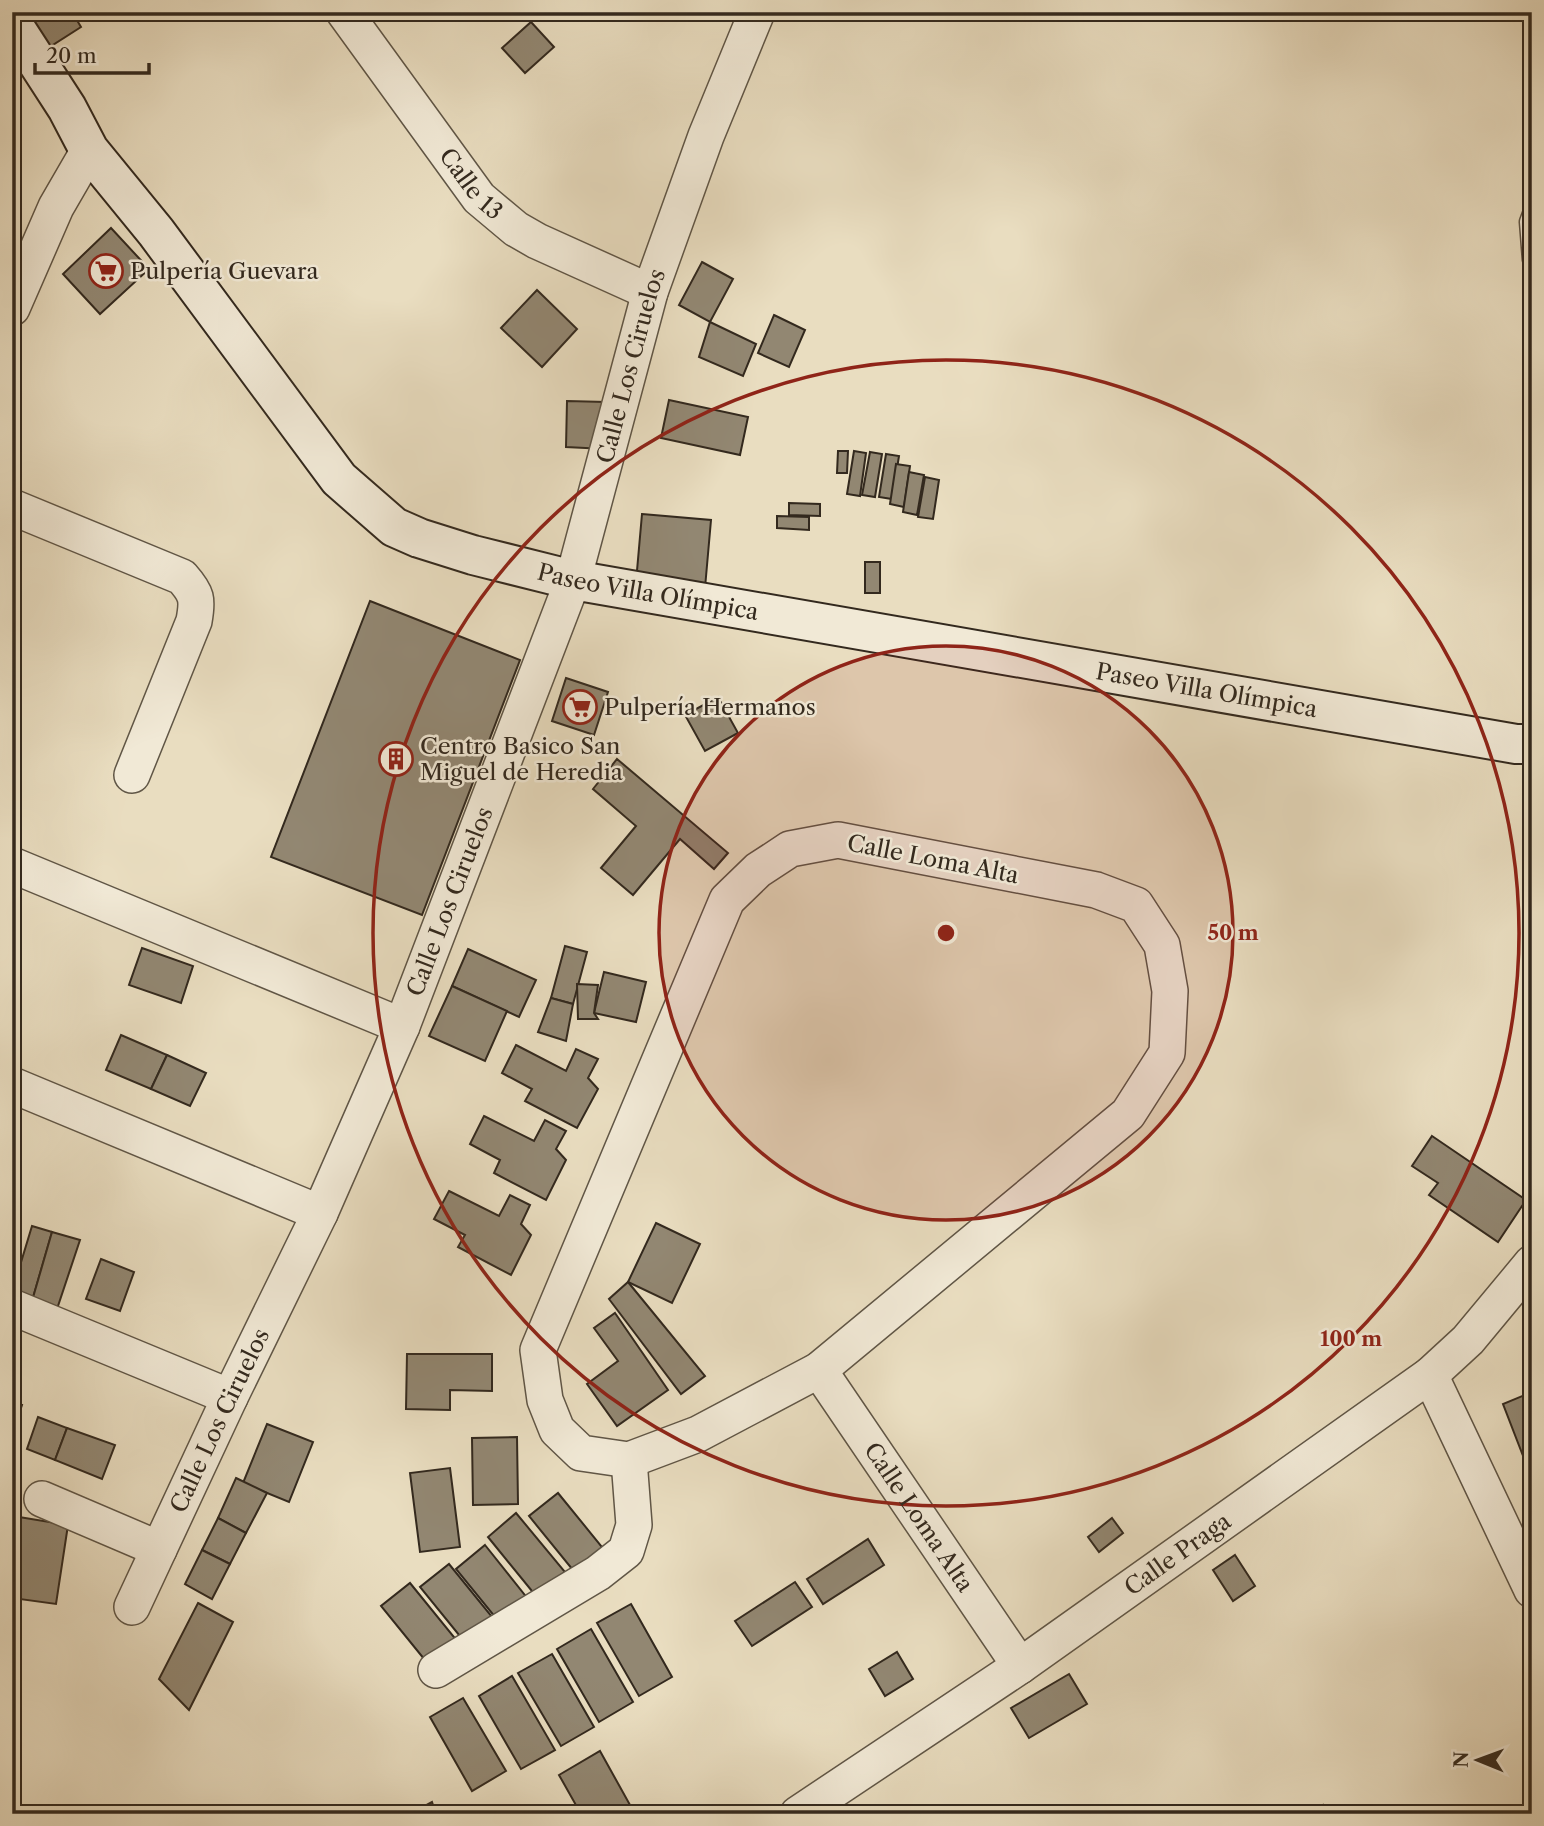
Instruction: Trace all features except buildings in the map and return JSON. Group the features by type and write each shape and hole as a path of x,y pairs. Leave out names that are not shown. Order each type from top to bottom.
{"main road":[{"name":"Paseo Villa Olímpica","path":"12,23 67,108 89,150 156,232 339,479 394,527 473,555 573,580 1516,744 1532,744"}],"street":[{"name":"Calle 13","path":"344,12 479,198 516,229 537,242 650,292"},
{"name":"Calle Los Ciruelos","path":"132,1607 320,1213 402,1026 573,580 650,292 706,136 757,12"},
{"path":"12,309 57,207 89,150"},
{"path":"12,507 182,577 194,590 197,604 194,621 132,775"},
{"name":"Calle Loma Alta","path":"838,840 1096,891 1136,905 1162,945 1170,991 1167,1053 1128,1114 819,1370 698,1434 629,1460 581,1453 557,1430 545,1399 538,1350 727,900 758,870 790,849 838,840"},
{"path":"12,865 402,1026"},
{"path":"12,1085 320,1213"},
{"name":"Calle Praga","path":"798,1814 1020,1666 1430,1375 1468,1340 1532,1264"},
{"path":"12,1307 230,1397"},
{"name":"Calle Loma Alta","path":"819,1370 1020,1666"},
{"path":"1430,1375 1532,1590"},
{"path":"436,1670 598,1573 626,1551 634,1525 629,1460"},
{"path":"42,1499 159,1549"}],"lane":[{"path":"1532,214 1529,222 1532,260"}],"place":[{"name":"Pulpería Guevara","path":"106,271"},
{"name":"Pulpería Hermanos","path":"580,707"},
{"name":"Centro Basico San Miguel de Heredia","path":"396,759"}]}
